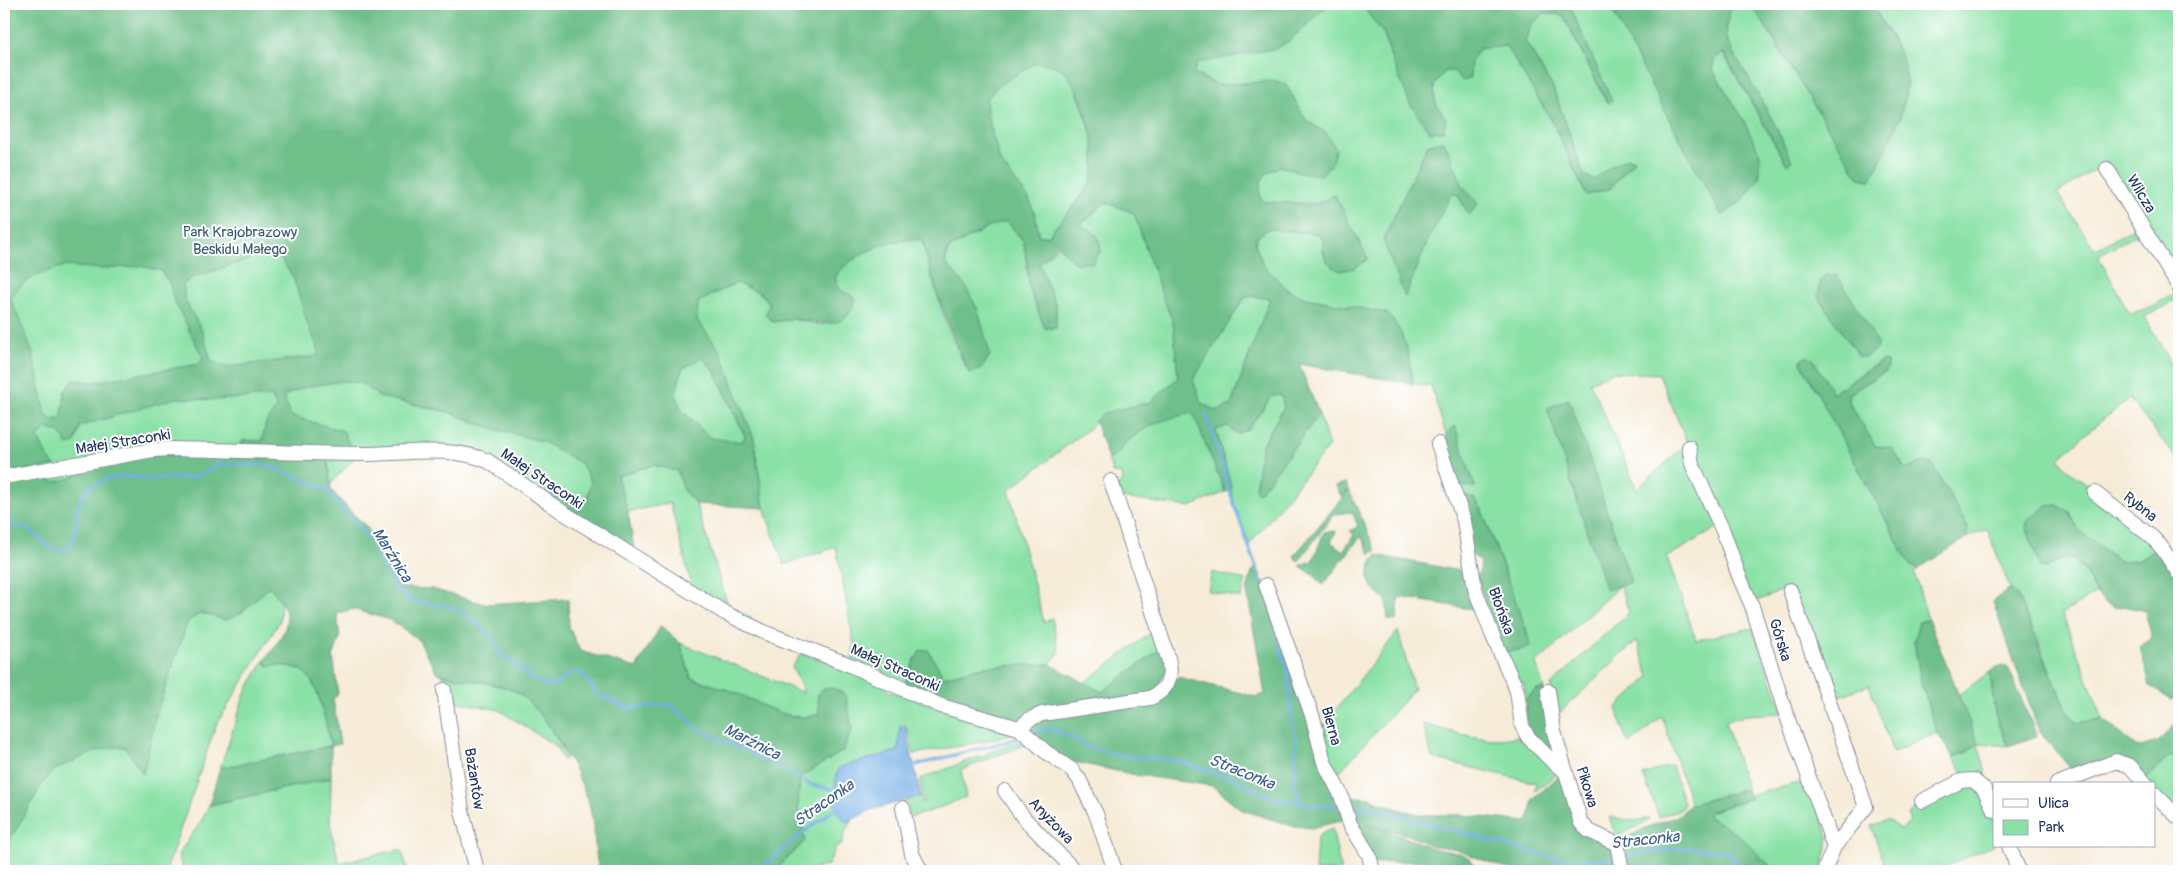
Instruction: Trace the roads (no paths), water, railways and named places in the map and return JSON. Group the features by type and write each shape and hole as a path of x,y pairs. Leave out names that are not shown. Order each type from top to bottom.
{"street":[{"name":"Wilcza","path":"2107,169 2179,286"},
{"name":"Błońska","path":"1438,444 1464,521 1475,589 1517,691 1522,726 1528,737 1554,763 1565,771"},
{"name":"Górska","path":"1689,447 1692,464 1723,530 1738,576 1752,606 1788,720 1834,846"},
{"name":"Małej Straconki","path":"4,477 153,450 172,449 362,454 442,452 474,455 725,613 756,628 850,665 941,706 1025,733 1069,767 1079,779 1096,814 1115,871"},
{"path":"1025,733 1030,719 1042,714 1150,698 1164,688 1170,679 1171,673 1168,658 1111,481"},
{"name":"Rybna","path":"2095,493 2152,537 2162,548 2179,574"},
{"name":"Bierna","path":"1266,585 1313,718 1324,762 1341,795 1348,821 1364,846 1373,871"},
{"name":"Górska","path":"1790,590 1866,804 1865,809 1852,822 1834,846 1824,871"},
{"name":"Bażantów","path":"444,690 462,811 477,871"},
{"name":"Pikowa","path":"1548,691 1554,732 1581,823 1589,831 1617,844 1622,871"},
{"path":"2062,782 2116,761 2130,766 2144,782"},
{"path":"1922,801 1961,781 1973,780 1984,789 1993,808"},
{"name":"Anyżowa","path":"1005,791 1023,817 1075,871"},
{"path":"2156,795 2179,818"},
{"path":"903,808 912,854 921,871"},
{"path":"2010,848 2019,871"}],"water":[{"path":"905,725 921,796 871,810 848,822 842,818 835,806 834,791 838,769 898,751 900,726"}],"waterway":[{"path":"1206,413 1234,505 1262,583"},
{"name":"Marźnica","path":"4,524 26,527 50,548 64,550 73,542 81,496 90,487 106,479 125,476 150,479 196,477 220,464 266,465 326,489 370,540 397,591 411,601 451,607 471,618 492,636 499,652 531,678 548,686 561,681 570,673 582,673 598,695 628,708 670,704 697,728 779,767 811,785 837,790"},
{"path":"1278,637 1283,659 1287,664 1291,715 1296,739 1295,788 1302,804"},
{"name":"Straconka","path":"1032,734 1046,729 1062,732 1087,747 1115,755 1175,760 1235,779 1271,798 1311,805 1341,806"},
{"name":"Straconka","path":"912,766 1024,737"},
{"name":"Straconka","path":"757,871 800,835 839,806"},
{"name":"Straconka","path":"1348,807 1365,807 1569,861 1617,857"},
{"name":"Straconka","path":"1623,856 1683,848 1725,851 1748,871"}],"park label":[{"name":"Park Krajobrazowy Beskidu Małego","path":"240,240"}]}
